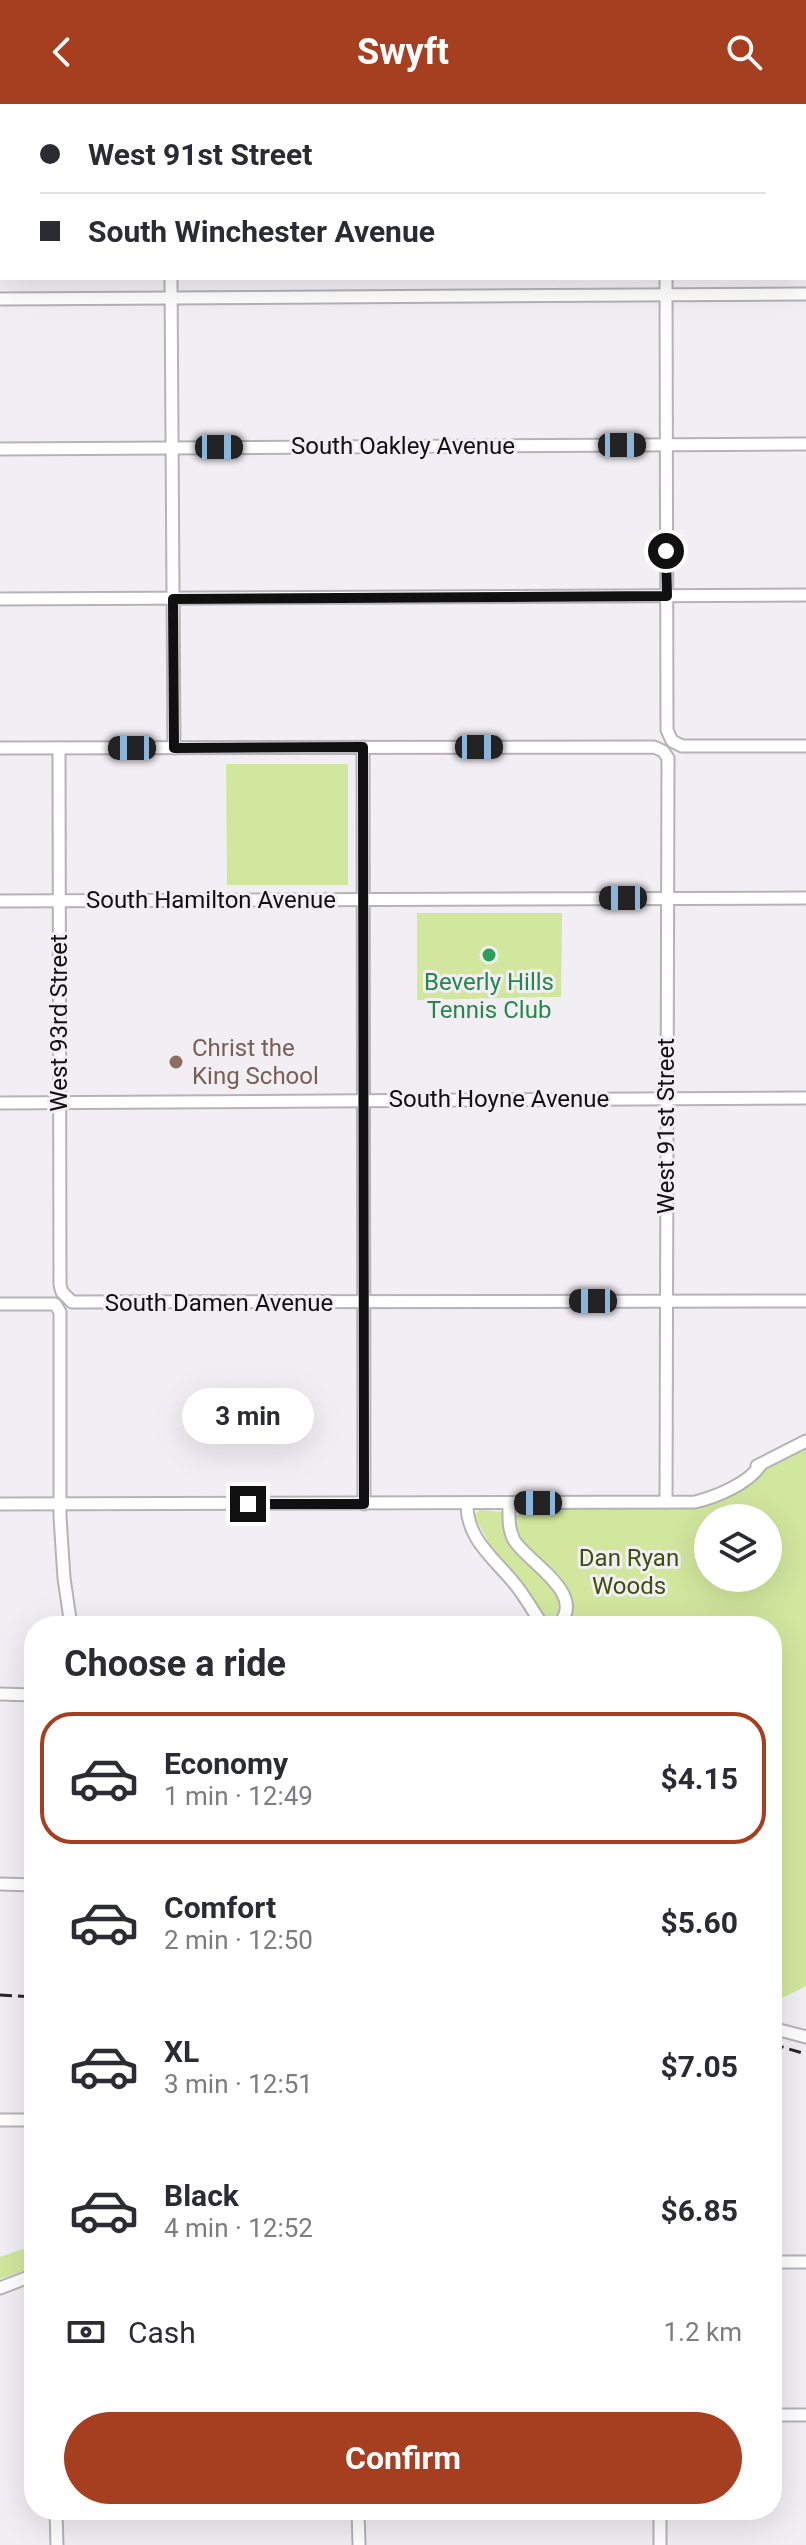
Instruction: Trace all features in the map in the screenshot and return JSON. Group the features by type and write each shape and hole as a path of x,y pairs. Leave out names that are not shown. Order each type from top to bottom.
{"street":[{"path":"171,280 174,748"},
{"path":"666,280 667,730 672,741 682,746 806,746"},
{"path":"0,299 806,294"},
{"name":"South Oakley Avenue","path":"0,449 806,444"},
{"path":"0,599 806,595"},
{"path":"0,748 363,747 364,1504"},
{"name":"West 91st Street","path":"363,747 654,747 663,751 668,758 666,1502"},
{"name":"West 93rd Street","path":"59,748 60,1504 70,1616"},
{"name":"South Hamilton Avenue","path":"0,901 806,898"},
{"name":"South Hoyne Avenue","path":"0,1103 806,1098"},
{"name":"South Damen Avenue","path":"0,1304 61,1301 806,1301"},
{"path":"0,1504 695,1502 730,1487 752,1467 806,1441"},
{"path":"467,1503 467,1515 482,1548 518,1588 536,1616"},
{"path":"509,1503 509,1525 513,1538 522,1551 552,1577 562,1592 564,1616"},
{"path":"0,1694 24,1695"},
{"path":"0,1884 24,1885"},
{"path":"782,2031 806,2037"},
{"path":"0,2120 24,2120"},
{"path":"782,2262 806,2262"},
{"path":"0,2288 24,2279"},
{"path":"782,2415 806,2415"},
{"path":"56,2520 57,2545"},
{"path":"358,2520 359,2545"},
{"path":"660,2520 660,2545"}],"green space":[{"path":"226,764 348,764 348,885 227,885"},
{"name":"Beverly Hills Tennis Club","path":"417,913 562,913 561,997 417,1000"},
{"name":"Dan Ryan Woods","path":"806,1445 806,1986 782,1998 782,1616 573,1616 567,1587 520,1536 516,1516 524,1509 694,1507 694,1592 782,1592 782,1504 699,1504"},
{"path":"479,1510 504,1512 519,1554 555,1592 560,1610 557,1616 543,1616 522,1582 497,1557 474,1516"},
{"path":"24,2249 24,2271 0,2279 0,2257"}],"railway":[{"path":"0,1995 24,1996"},
{"path":"782,2047 806,2054"}],"place":[{"name":"Beverly Hills Tennis Club","path":"489,955"},
{"name":"Christ the King School","path":"176,1062"}],"route":[{"path":"248,1504 364,1504 363,747 174,748 173,599 667,596 666,551"}]}
